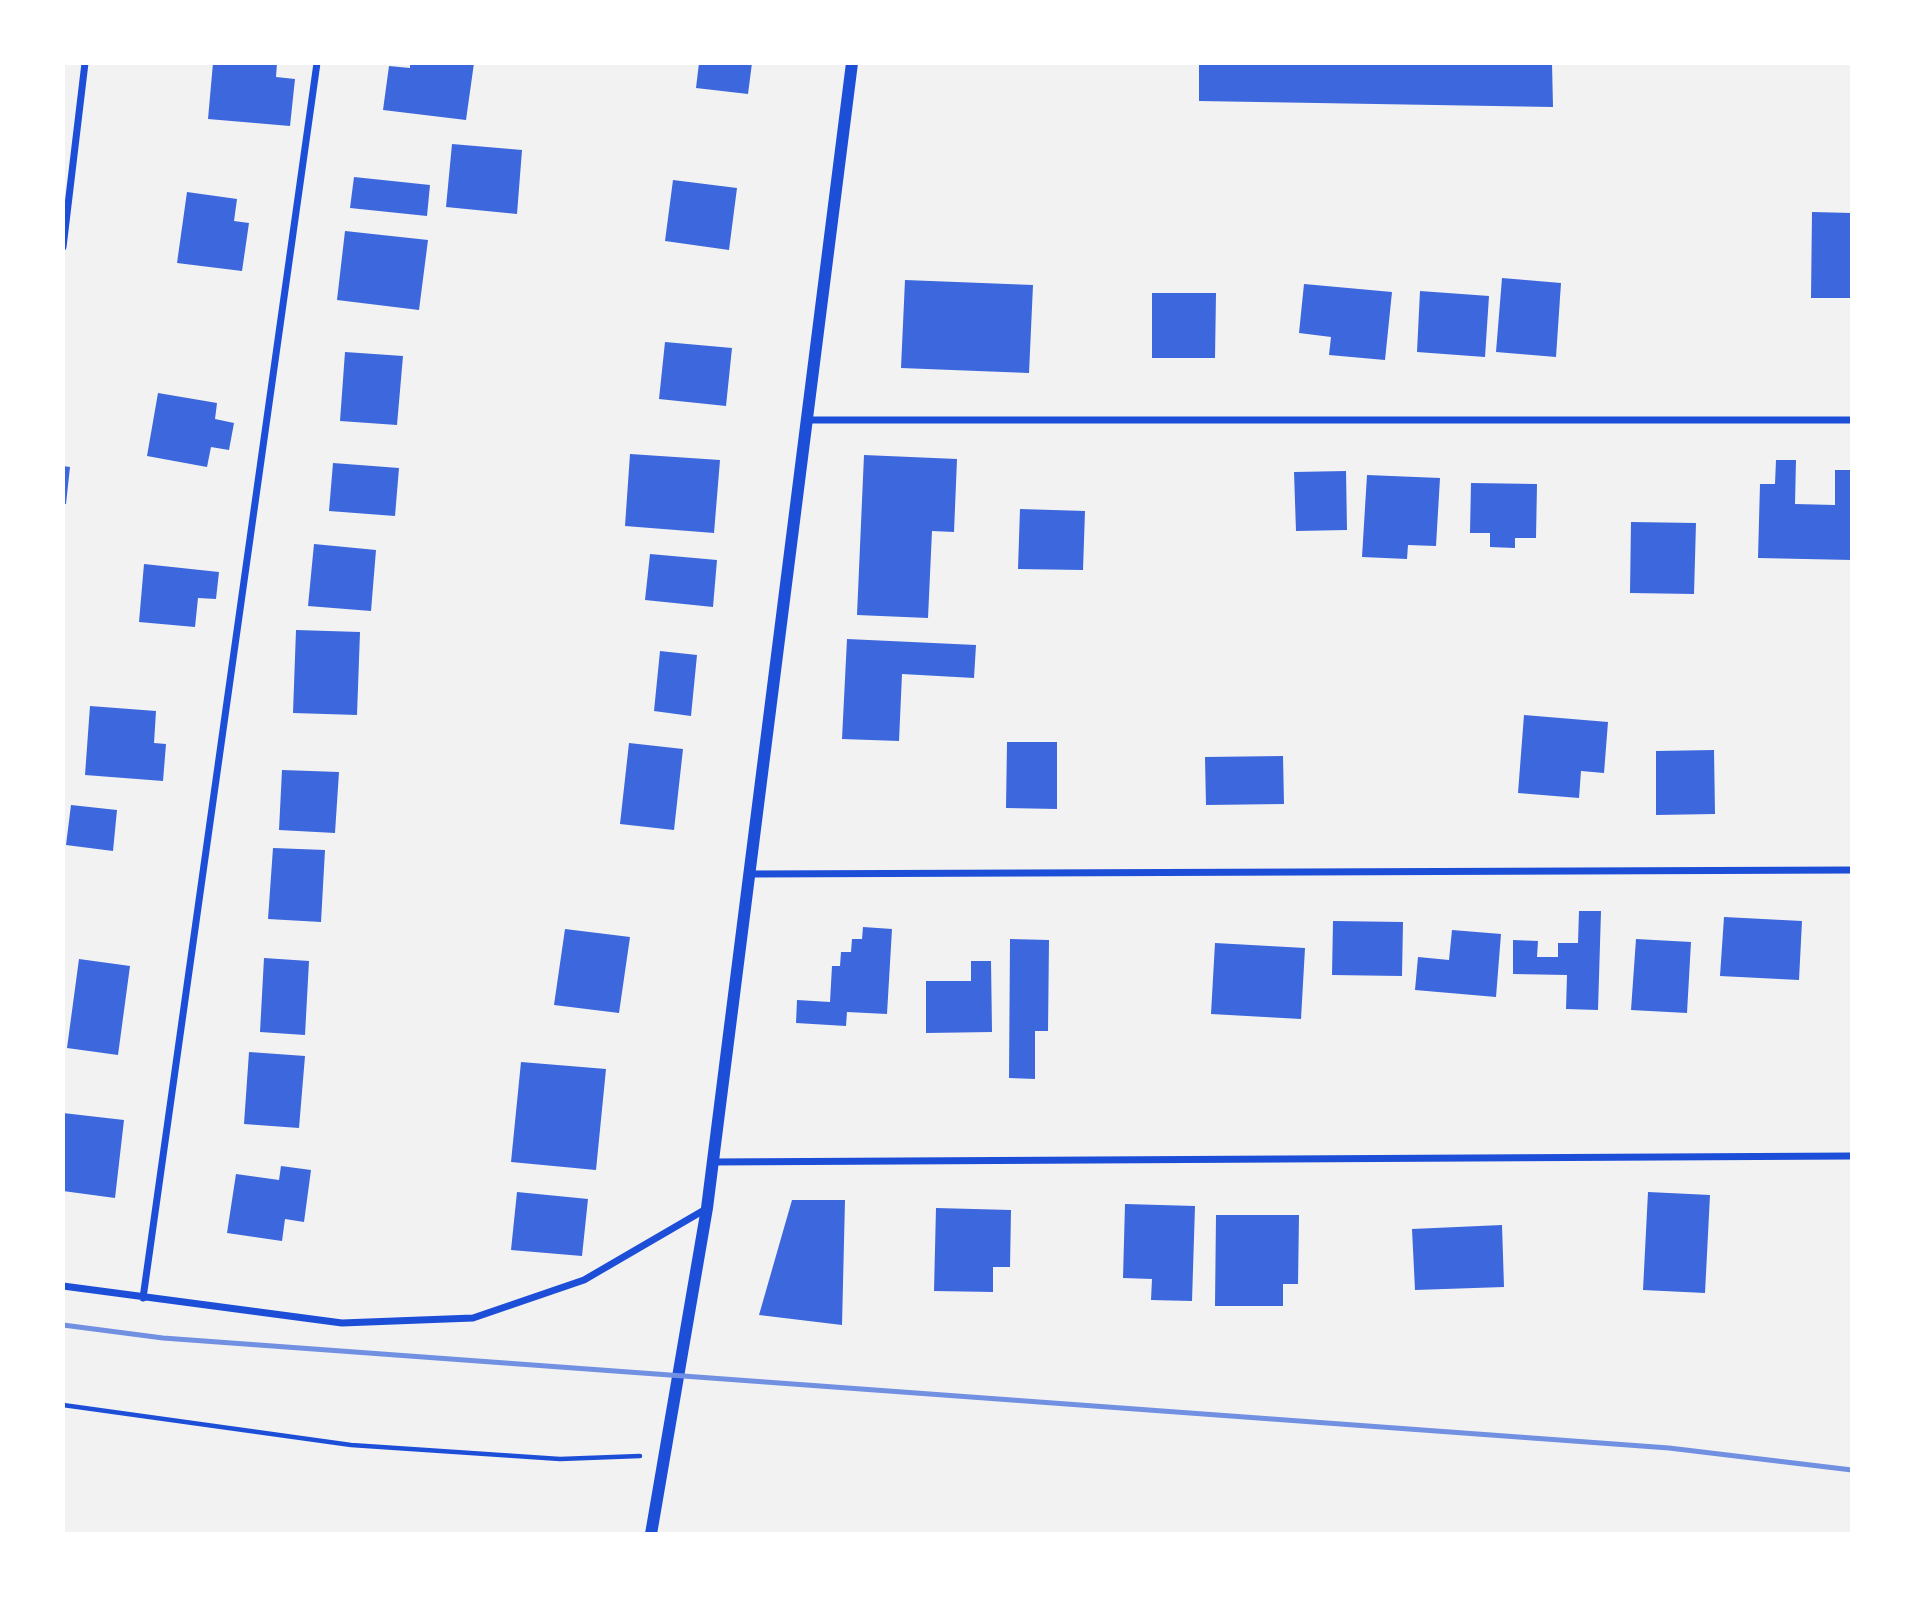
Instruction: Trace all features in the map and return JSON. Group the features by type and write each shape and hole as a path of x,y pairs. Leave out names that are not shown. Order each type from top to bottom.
{"street":[{"path":"63,247 85,63"},
{"path":"143,1298 317,63"},
{"path":"651,1534 707,1209 852,63"},
{"path":"808,420 1852,420"},
{"path":"750,874 1852,870"},
{"path":"712,1162 1852,1156"},
{"path":"63,1286 342,1323 473,1318 584,1280 707,1209"}],"path":[{"path":"63,1405 351,1445 560,1459 664,1455"}],"building":[{"path":"213,63 277,63 276,77 295,79 290,126 208,119"},
{"path":"410,63 474,63 466,120 383,110 389,66 410,68"},
{"path":"699,63 752,63 748,94 696,88"},
{"path":"1199,63 1552,63 1553,107 1199,101"},
{"path":"452,144 522,150 517,214 446,207"},
{"path":"354,177 430,185 427,216 350,208"},
{"path":"673,180 737,188 729,250 665,241"},
{"path":"187,192 237,199 234,221 249,223 242,271 177,263"},
{"path":"1812,212 1852,213 1852,298 1811,298"},
{"path":"345,231 428,240 419,310 337,300"},
{"path":"1502,278 1561,283 1556,357 1496,352"},
{"path":"905,280 1033,285 1029,373 901,368"},
{"path":"1304,284 1392,292 1385,360 1329,355 1331,337 1299,333"},
{"path":"1420,291 1489,296 1485,357 1417,352"},
{"path":"1152,293 1216,293 1215,358 1152,358"},
{"path":"665,342 732,348 726,406 659,399"},
{"path":"345,352 403,356 397,425 340,421"},
{"path":"158,393 217,403 215,419 234,423 229,450 211,447 207,467 147,456"},
{"path":"630,454 720,460 714,533 625,526"},
{"path":"864,455 957,459 954,532 932,531 928,618 857,615"},
{"path":"1776,460 1796,460 1795,504 1835,505 1835,470 1852,470 1852,560 1758,558 1760,484 1775,484"},
{"path":"333,463 399,468 395,516 329,511"},
{"path":"63,466 70,467 66,504 63,504"},
{"path":"1346,471 1347,530 1296,531 1294,472"},
{"path":"1367,475 1440,478 1436,546 1408,545 1407,559 1362,557"},
{"path":"1471,483 1537,484 1536,538 1515,538 1515,548 1490,547 1490,533 1470,533"},
{"path":"1020,509 1085,511 1083,570 1018,569"},
{"path":"1631,522 1696,523 1694,594 1630,593"},
{"path":"314,544 376,550 371,611 308,606"},
{"path":"650,554 717,560 713,607 645,600"},
{"path":"144,564 219,572 216,599 198,598 195,627 139,622"},
{"path":"296,630 360,632 357,715 293,713"},
{"path":"847,639 976,645 974,678 902,674 899,741 842,739"},
{"path":"660,651 697,655 691,716 654,711"},
{"path":"90,706 156,711 154,743 166,744 163,781 85,775"},
{"path":"1524,715 1608,722 1604,773 1581,771 1579,798 1518,793"},
{"path":"1007,742 1057,742 1057,809 1006,808"},
{"path":"629,743 683,749 674,830 620,824"},
{"path":"1714,750 1715,814 1656,815 1656,751"},
{"path":"1283,756 1284,804 1206,805 1205,757"},
{"path":"282,770 339,772 335,833 279,830"},
{"path":"71,805 117,810 113,851 66,845"},
{"path":"273,848 325,850 321,922 268,919"},
{"path":"1579,911 1601,911 1598,1010 1566,1009 1567,975 1513,974 1513,940 1538,941 1537,957 1558,957 1558,943 1578,943"},
{"path":"1724,917 1802,921 1799,980 1720,976"},
{"path":"1333,921 1403,922 1402,976 1332,975"},
{"path":"863,927 892,929 887,1014 847,1012 846,1026 796,1023 797,1000 830,1002 832,966 840,966 841,952 851,952 852,939 862,939"},
{"path":"565,929 630,937 619,1013 554,1005"},
{"path":"1452,930 1501,934 1496,997 1415,990 1418,957 1449,960"},
{"path":"1010,939 1049,940 1048,1031 1035,1031 1035,1079 1009,1078"},
{"path":"1636,939 1691,942 1687,1013 1631,1010"},
{"path":"1215,943 1305,948 1301,1019 1211,1014"},
{"path":"264,958 309,961 305,1035 260,1032"},
{"path":"79,959 130,966 118,1055 67,1048"},
{"path":"971,961 991,961 992,1032 926,1033 926,981 971,981"},
{"path":"249,1052 305,1056 299,1128 244,1124"},
{"path":"521,1062 606,1069 596,1170 511,1162"},
{"path":"63,1113 124,1120 115,1198 63,1191"},
{"path":"281,1166 311,1170 304,1222 285,1219 282,1241 227,1233 236,1174 279,1180"},
{"path":"517,1192 588,1199 582,1256 511,1250"},
{"path":"1648,1192 1710,1195 1705,1293 1643,1290"},
{"path":"792,1200 845,1200 842,1325 759,1315"},
{"path":"1125,1204 1195,1206 1192,1301 1151,1300 1152,1279 1123,1278"},
{"path":"936,1208 1011,1210 1010,1267 993,1267 993,1292 934,1291"},
{"path":"1216,1215 1299,1215 1298,1284 1283,1284 1283,1306 1215,1306"},
{"path":"1502,1225 1504,1287 1415,1290 1412,1229"}],"railway":[{"path":"63,1325 163,1338 1669,1448 1852,1470"}]}
